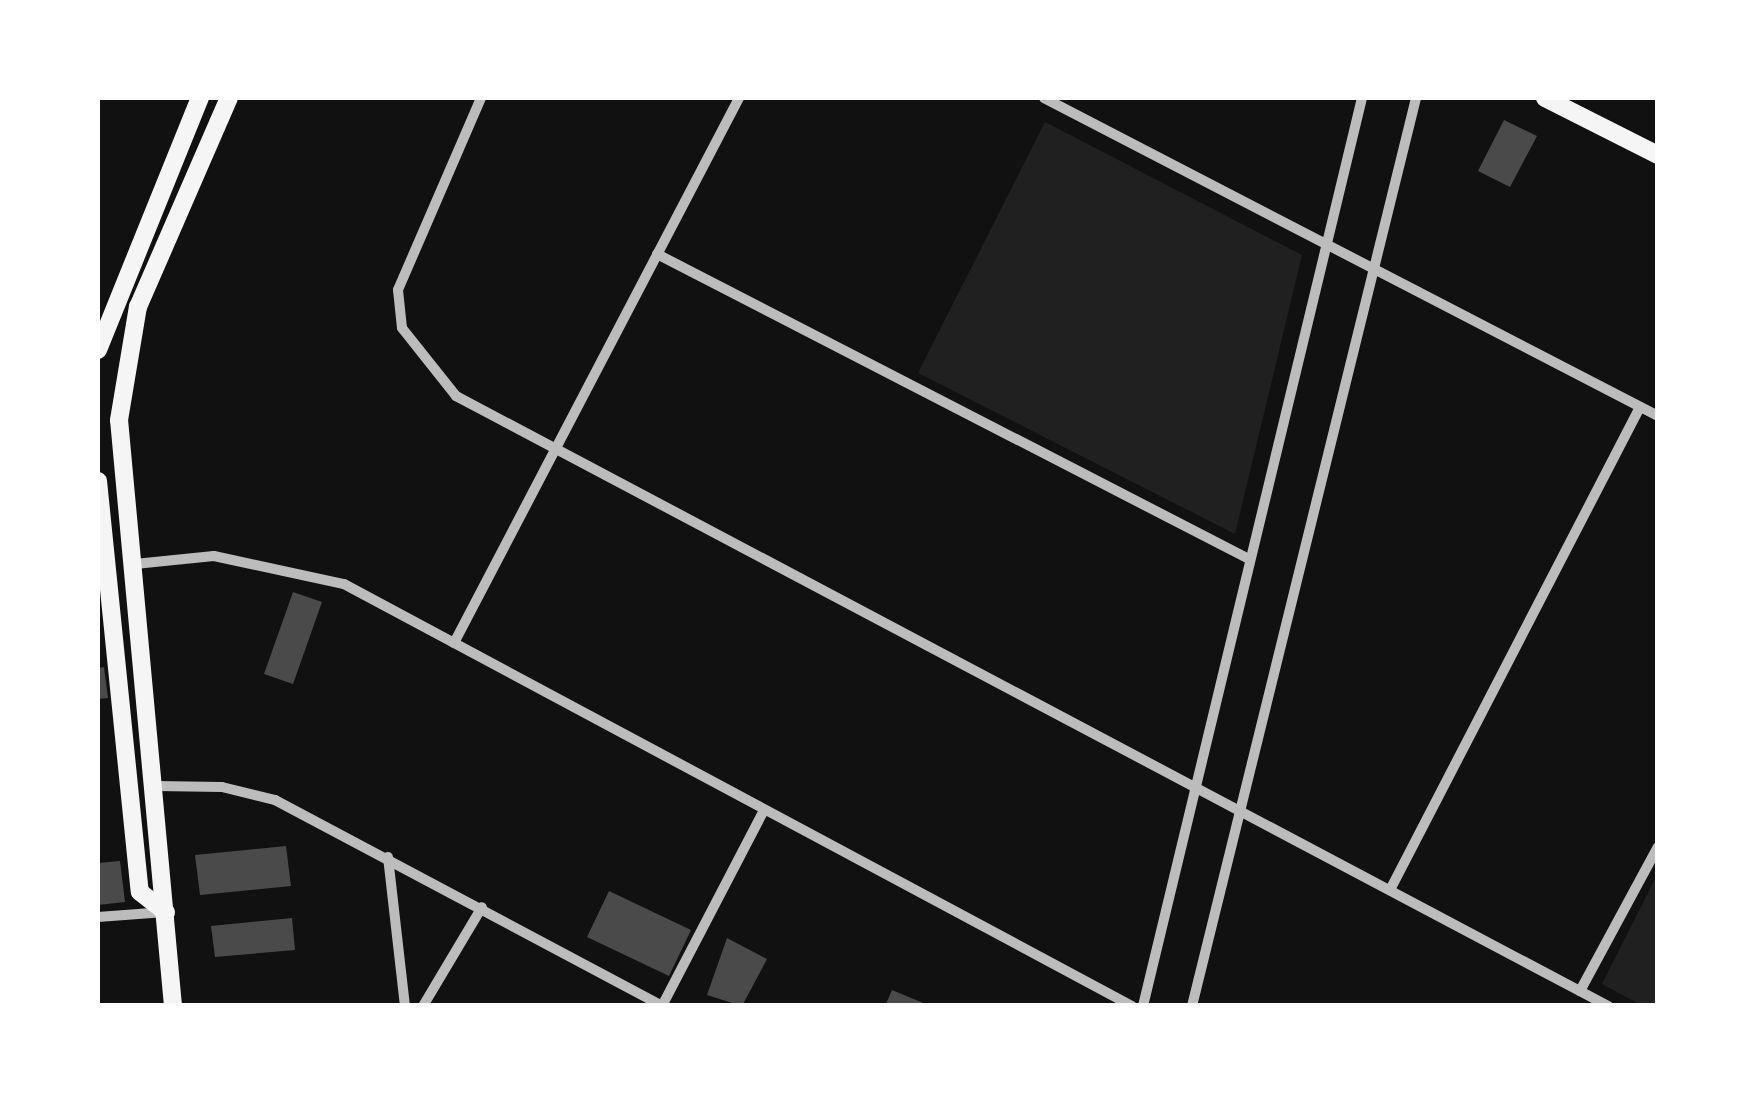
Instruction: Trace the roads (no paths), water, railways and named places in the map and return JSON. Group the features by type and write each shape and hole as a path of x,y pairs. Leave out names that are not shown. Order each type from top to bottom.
{"main road":[{"path":"98,350 200,98"},
{"path":"173,1006 156,786 118,420 123,364 138,307 229,98"},
{"path":"1546,98 1658,155"},
{"path":"98,481 140,892 166,912"}],"street":[{"path":"481,98 416,236 398,290 402,328 456,396 554,451 1241,808 1608,1006"},
{"path":"454,643 739,98"},
{"path":"1044,98 1658,416"},
{"path":"1144,1006 1247,558 1362,98"},
{"path":"1192,1006 1416,98"},
{"path":"657,254 1247,558"},
{"path":"1390,890 1640,407"},
{"path":"135,564 214,556 284,565 344,584 1132,1006"},
{"path":"156,786 222,787 275,800 663,1005 764,810"},
{"path":"1580,990 1658,846"},
{"path":"388,857 404,1006"},
{"path":"423,1006 482,907"},
{"path":"98,917 166,912"}]}
